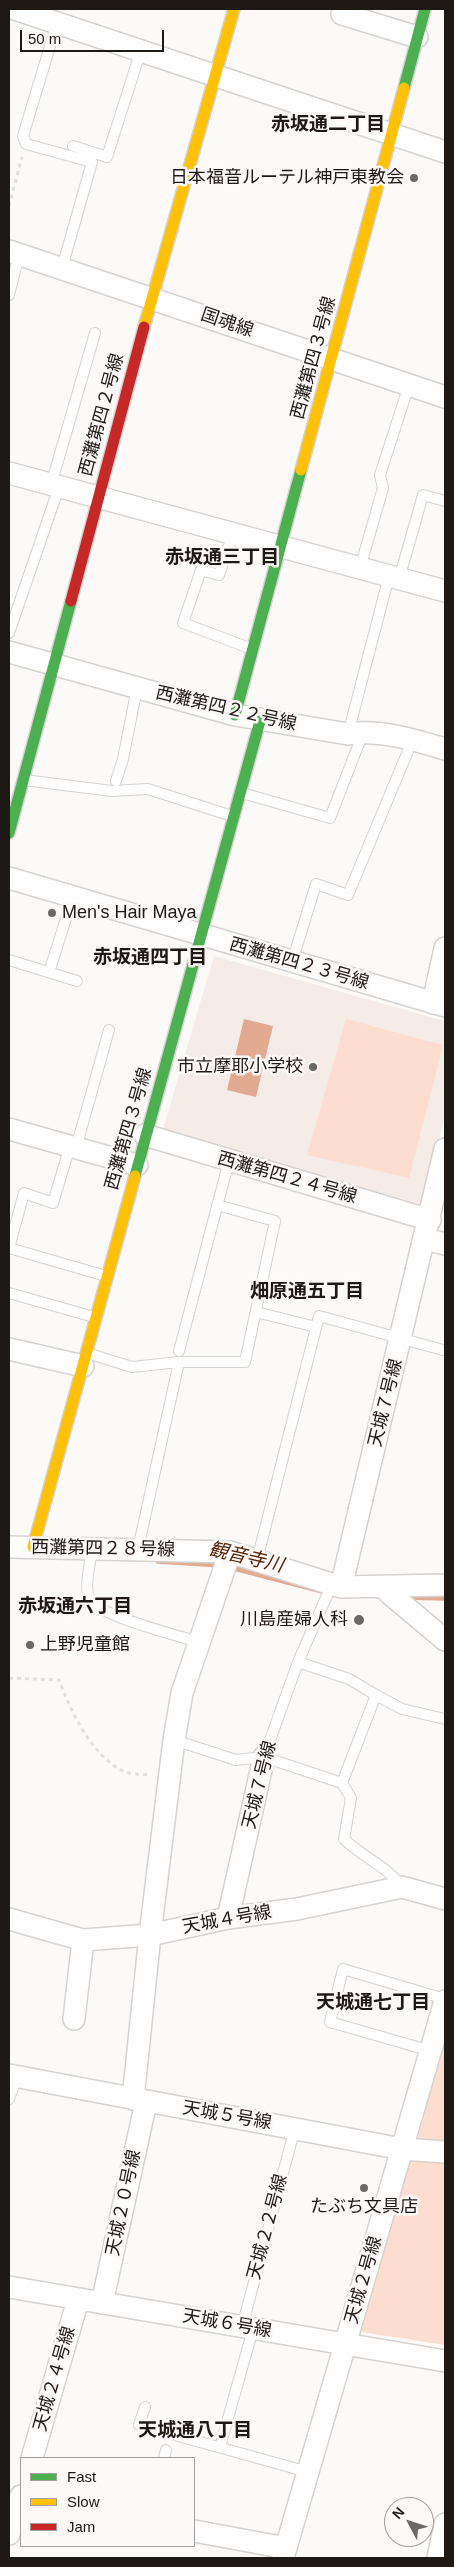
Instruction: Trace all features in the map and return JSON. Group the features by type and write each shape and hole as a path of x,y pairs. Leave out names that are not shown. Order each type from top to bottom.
{"street":[{"path":"15,9 445,152"},
{"name":"西灘第四２号線","path":"9,832 152,298 217,75 234,9"},
{"path":"343,9 342,14 417,37"},
{"name":"西灘第四３号線","path":"235,715 332,359 424,9"},
{"name":"国魂線","path":"14,253 445,397"},
{"path":"9,473 445,591"},
{"name":"西灘第四２２号線","path":"9,652 235,715 356,733 413,739 445,749"},
{"name":"西灘第四３号線","path":"33,1547 260,720"},
{"name":"西灘第四２３号線","path":"9,878 439,1005"},
{"path":"439,1005 445,948"},
{"path":"9,1129 137,1165"},
{"name":"西灘第四２４号線","path":"145,1136 229,1161 433,1234"},
{"name":"天城７号線","path":"332,1591 401,1338 433,1234 445,1149"},
{"path":"9,1349 84,1359"},
{"name":"西灘第四２８号線","path":"9,1547 138,1549 227,1560 257,1560 332,1591 388,1590 445,1585"},
{"name":"天城２０号線","path":"102,2303 140,2101 150,1935 174,1740 182,1693 227,1560"},
{"path":"388,1590 445,1640"},
{"name":"天城７号線","path":"228,1918 264,1757"},
{"name":"天城４号線","path":"9,1919 83,1940 150,1935 228,1918 297,1909 402,1887 445,1899"},
{"path":"74,2019 83,1940"},
{"name":"天城２号線","path":"285,2553 445,2000"},
{"name":"天城５号線","path":"13,2076 402,2149 445,2152"},
{"name":"天城６号線","path":"9,2287 445,2361"},
{"name":"天城２４号線","path":"32,2457 78,2300"},
{"path":"9,2534 18,2498"},
{"path":"438,2558 445,2524"},
{"path":"195,2531 285,2553"}],"lane":[{"path":"57,23 23,136 26,144 92,162 62,268"},
{"path":"73,146 107,157 141,50"},
{"path":"9,295 14,253"},
{"path":"9,633 55,486 96,333"},
{"path":"360,568 383,488 380,475 409,385"},
{"path":"241,793 330,818 356,733 394,578 423,495 445,501"},
{"path":"233,534 219,575 201,570 183,624 253,650"},
{"path":"116,780 137,688"},
{"path":"292,963 316,884 348,895 413,739"},
{"path":"23,780 112,791 148,789 234,816"},
{"path":"49,972 73,897"},
{"path":"9,960 77,981"},
{"path":"107,1276 9,1248 24,1193 53,1203 73,1147 109,1030"},
{"path":"138,1549 179,1356 229,1161"},
{"path":"84,1359 132,1367 179,1356 245,1362 275,1221 217,1205"},
{"path":"9,1293 95,1318"},
{"path":"256,1312 316,1327"},
{"path":"257,1560 319,1316 443,1350"},
{"path":"92,1548 87,1591 90,1601 108,1613 199,1642"},
{"name":"天城７号線","path":"264,1757 298,1662 332,1591"},
{"path":"298,1662 349,1680 402,1709 445,1719"},
{"path":"342,1783 376,1694"},
{"path":"174,1740 236,1760 264,1757 342,1783 351,1798 344,1839 355,1850 392,1874 402,1887"},
{"path":"431,2051 330,2022 343,1969 445,2000"},
{"path":"9,2099 13,2076"},
{"name":"天城２２号線","path":"220,2447 295,2128"},
{"path":"145,2407 139,2425 308,2472"}],"path":[{"path":"9,206 26,144"},
{"path":"9,1678 59,1680 69,1706 82,1728 102,1753 120,1769 132,1774 170,1774"}],"shaded area":[{"name":"市立摩耶小学校","path":"214,956 445,1021 445,1113 425,1205 162,1133"},
{"path":"244,1019 273,1026 256,1097 227,1090"},
{"path":"346,1019 443,1045 409,1178 307,1155"},
{"path":"445,2035 445,2143 417,2141"},
{"path":"445,2157 445,2345 361,2332 407,2158"}],"waterway":[{"name":"観音寺川","path":"158,1561 221,1565"},
{"name":"観音寺川","path":"230,1567 330,1593"},
{"name":"観音寺川","path":"404,1597 445,1598"}],"traffic: fast":[{"path":"404,88 425,9"},
{"path":"235,715 301,470"},
{"path":"9,833 71,601"},
{"path":"135,1176 260,721"}],"traffic: slow":[{"path":"144,327 234,9"},
{"path":"301,470 404,88"},
{"path":"33,1547 135,1176"}],"traffic: jam":[{"path":"71,601 144,327"}],"place":[{"name":"日本福音ルーテル神戸東教会","path":"414,178"},
{"name":"Men's Hair Maya","path":"52,913"},
{"name":"市立摩耶小学校","path":"313,1067"},
{"name":"川島産婦人科","path":"359,1620"},
{"name":"上野児童館","path":"30,1645"},
{"name":"たぶち文具店","path":"364,2188"}],"district":[{"name":"赤坂通二丁目","path":"328,125"},
{"name":"赤坂通三丁目","path":"222,558"},
{"name":"赤坂通四丁目","path":"150,958"},
{"name":"畑原通五丁目","path":"307,1292"},
{"name":"赤坂通六丁目","path":"75,1607"},
{"name":"天城通七丁目","path":"373,2003"},
{"name":"天城通八丁目","path":"195,2431"}]}
